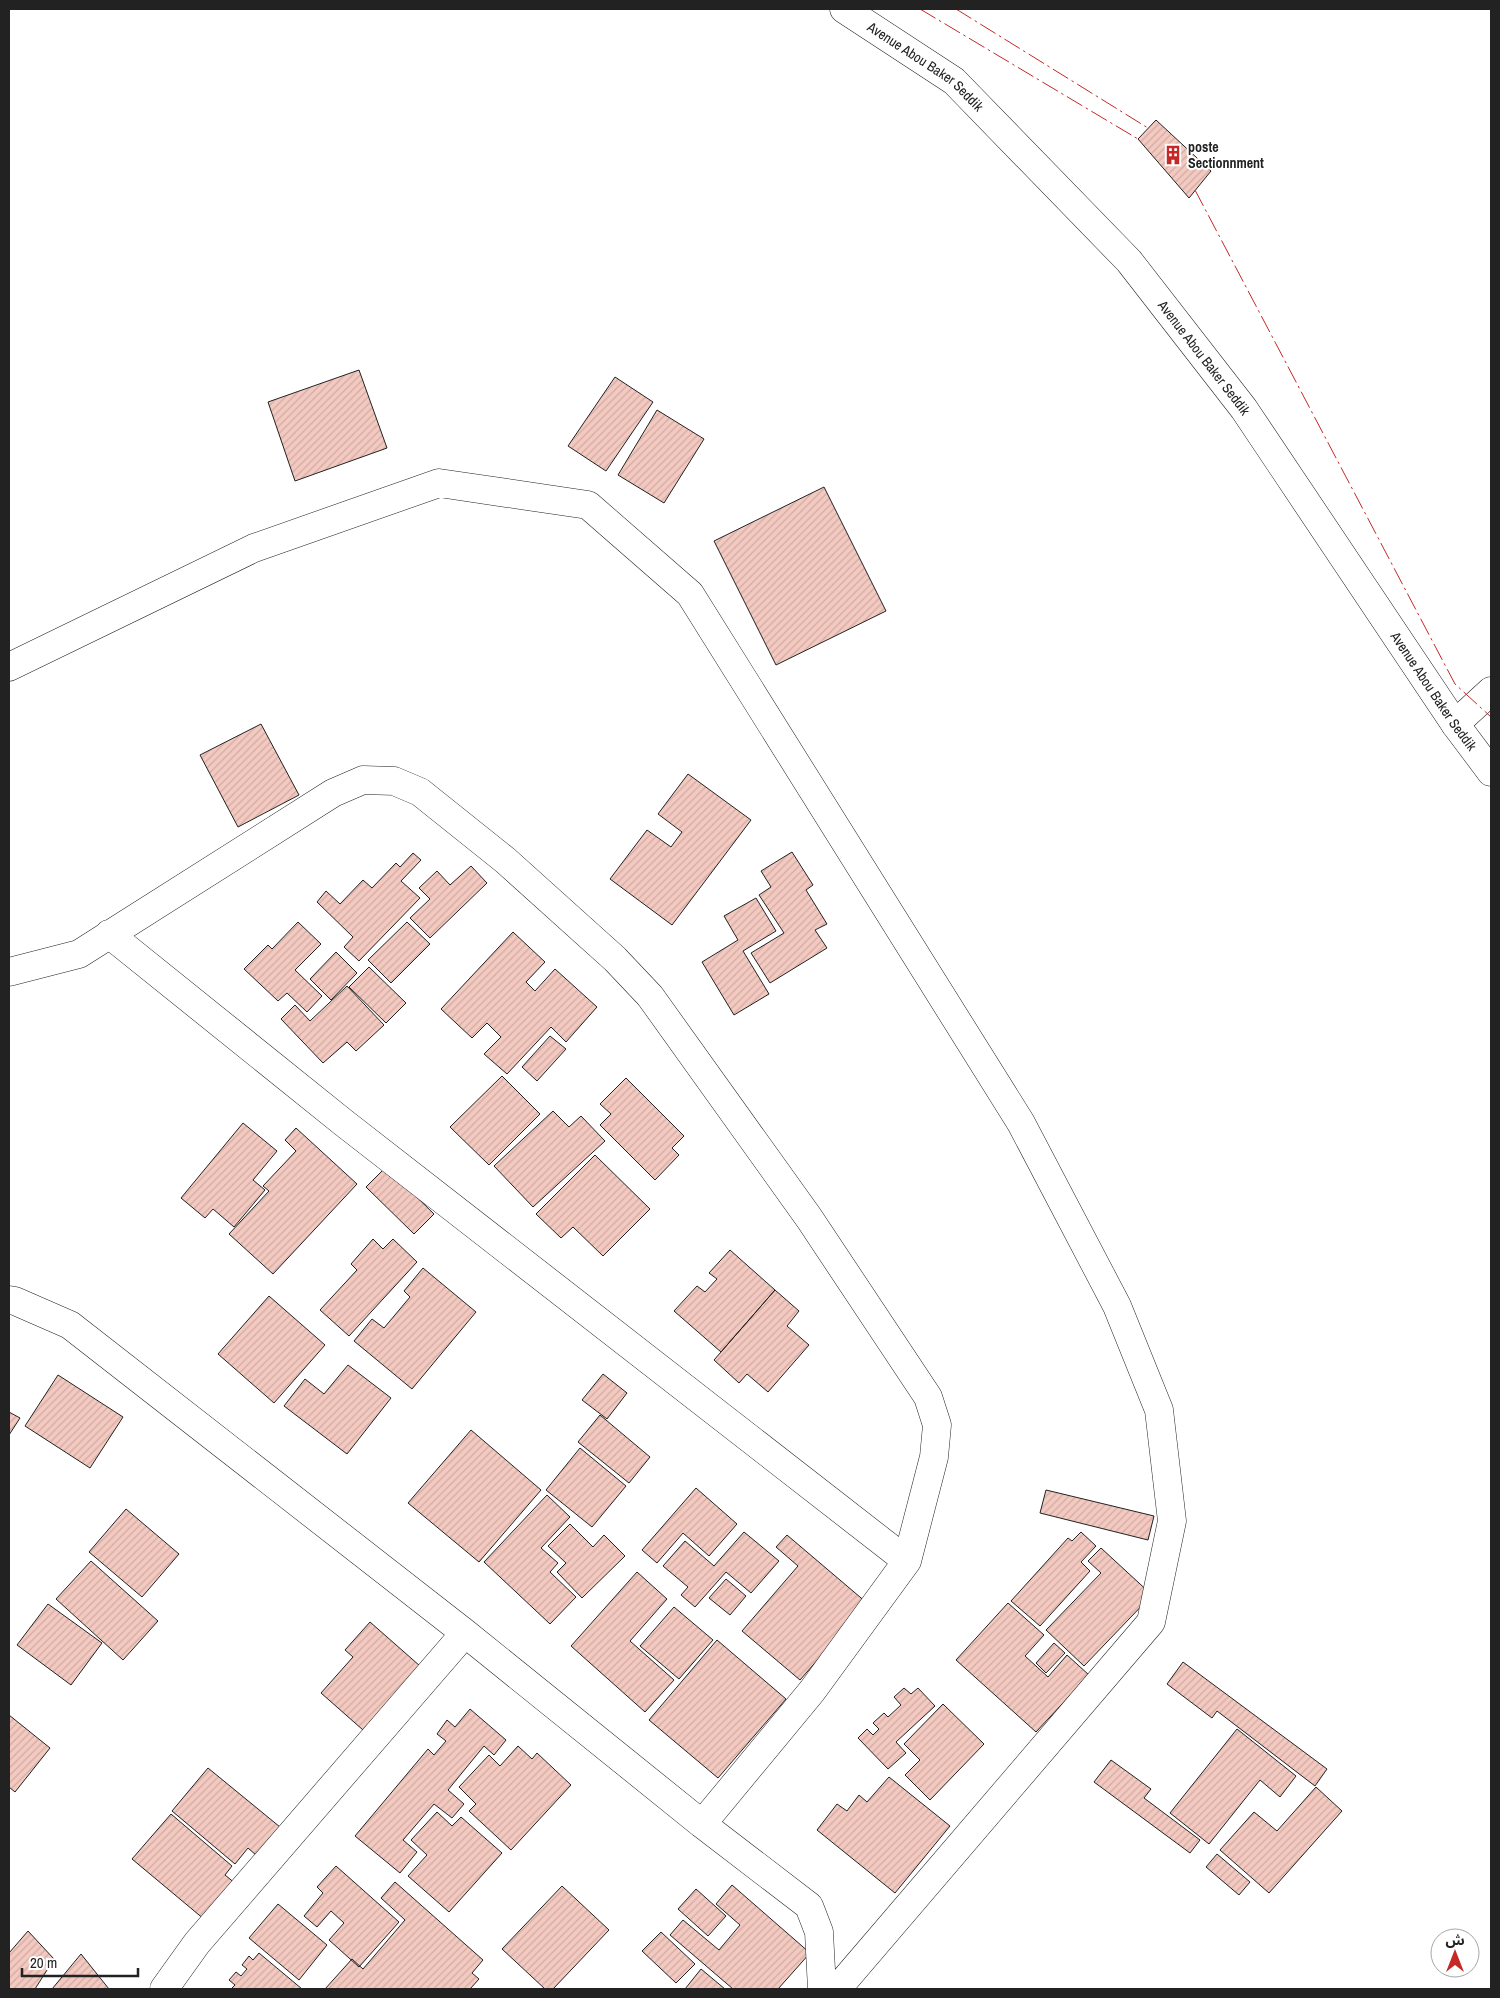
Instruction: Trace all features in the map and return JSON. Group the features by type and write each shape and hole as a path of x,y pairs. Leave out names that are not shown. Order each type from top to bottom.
{"street":[{"name":"Avenue Abou Baker Seddik","path":"844,9 954,81 1129,261 1244,409 1454,724 1491,772"},
{"path":"9,667 254,548 439,483 588,505 690,594 732,661 1021,1123 1117,1306 1159,1410 1172,1521 1151,1622 837,1989"},
{"path":"1454,724 1491,691"},
{"path":"9,972 79,954 333,793 363,780 394,781 420,792 512,867 615,959 650,996 808,1218 928,1397 937,1425 934,1457 907,1561 812,1691 702,1824"},
{"path":"110,934 344,1123 907,1561"},
{"path":"9,1300 70,1325 465,1633 702,1824 809,1906 820,1932 822,1989"},
{"path":"164,1989 197,1943 465,1633"}],"building":[{"name":"poste Sectionnment","path":"1156,120 1211,171 1189,198 1138,139"},
{"path":"359,370 387,448 295,481 268,402"},
{"path":"615,377 653,402 606,471 568,446"},
{"path":"657,410 704,439 664,503 618,475"},
{"path":"824,487 886,611 776,665 714,541"},
{"path":"261,724 299,795 238,827 200,755"},
{"path":"688,774 751,820 672,925 610,879 647,830 671,847 682,832 658,814"},
{"path":"792,852 813,885 806,890 827,924 815,930 827,948 770,983 751,953 784,933 759,895 771,887 761,871"},
{"path":"413,853 421,860 401,881 420,898 359,961 344,947 353,937 317,902 326,891 340,904 363,880 372,888 396,863 400,867"},
{"path":"471,866 487,883 430,938 410,918 430,899 419,888 437,871 450,885"},
{"path":"756,898 776,931 743,951 769,994 734,1015 702,962 738,940 724,916"},
{"path":"298,922 321,944 295,970 322,996 307,1012 287,993 278,1001 244,969 268,945 272,949"},
{"path":"407,922 430,944 391,983 368,960"},
{"path":"513,932 545,962 526,982 535,991 555,969 597,1007 566,1042 551,1027 507,1074 484,1054 501,1037 487,1023 472,1038 441,1009"},
{"path":"336,952 357,973 331,1000 310,979"},
{"path":"369,967 406,1003 386,1023 349,987"},
{"path":"347,986 384,1025 356,1051 347,1042 323,1063 281,1019 295,1005 310,1021"},
{"path":"550,1036 566,1049 537,1081 522,1067"},
{"path":"502,1076 540,1114 489,1165 450,1127"},
{"path":"626,1078 684,1136 672,1148 679,1155 655,1180 600,1125 611,1114 600,1104"},
{"path":"553,1111 569,1127 581,1116 605,1141 533,1207 494,1166"},
{"path":"243,1123 277,1151 253,1180 265,1190 234,1227 213,1209 205,1218 181,1198"},
{"path":"296,1128 357,1184 273,1274 229,1234 269,1191 263,1186 296,1151 285,1140"},
{"path":"595,1155 650,1209 603,1256 573,1227 561,1238 536,1214"},
{"path":"386,1167 434,1214 414,1234 366,1187"},
{"path":"373,1239 383,1249 393,1239 417,1262 349,1336 320,1310 357,1270 351,1264"},
{"path":"730,1250 775,1290 721,1352 674,1311 697,1286 705,1292 717,1279 709,1273"},
{"path":"423,1268 476,1312 412,1389 354,1341 372,1319 384,1328 410,1297 404,1291"},
{"path":"775,1290 799,1311 787,1326 809,1345 768,1392 747,1374 739,1383 714,1360"},
{"path":"269,1296 325,1345 274,1403 218,1354"},
{"path":"348,1365 391,1398 347,1454 284,1406 305,1379 324,1394"},
{"path":"603,1374 627,1393 607,1419 582,1400"},
{"path":"58,1375 123,1417 90,1468 25,1426"},
{"path":"9,1412 20,1418 9,1435"},
{"path":"600,1415 650,1457 629,1483 578,1442"},
{"path":"471,1430 541,1490 479,1562 408,1503"},
{"path":"580,1448 626,1486 592,1527 546,1490"},
{"path":"696,1488 737,1524 709,1556 683,1533 657,1563 642,1550"},
{"path":"1046,1490 1154,1516 1148,1540 1040,1513"},
{"path":"547,1495 570,1517 541,1548 558,1563 550,1572 576,1597 550,1624 484,1562"},
{"path":"126,1509 179,1554 142,1597 89,1552"},
{"path":"570,1524 593,1547 604,1535 625,1556 582,1598 557,1572 566,1563 548,1546"},
{"path":"744,1532 779,1561 751,1593 726,1572 695,1607 681,1595 688,1587 663,1566 685,1541 714,1566"},
{"path":"1081,1532 1096,1546 1081,1562 1090,1571 1040,1626 1011,1601 1068,1538 1072,1541"},
{"path":"787,1535 867,1603 800,1680 742,1631 798,1566 776,1547"},
{"path":"1101,1548 1152,1595 1084,1666 1046,1630 1101,1573 1088,1561"},
{"path":"91,1561 158,1621 123,1660 56,1599"},
{"path":"637,1572 667,1599 630,1641 674,1680 645,1712 571,1646"},
{"path":"726,1579 746,1596 730,1615 709,1598"},
{"path":"1008,1603 1044,1635 1025,1656 1048,1677 1067,1655 1089,1675 1036,1732 956,1660"},
{"path":"48,1604 102,1643 71,1685 17,1645"},
{"path":"674,1607 713,1640 679,1679 640,1646"},
{"path":"370,1622 420,1666 363,1730 321,1693 353,1657 345,1650"},
{"path":"717,1640 786,1699 718,1778 649,1720"},
{"path":"1054,1643 1065,1653 1046,1673 1036,1663"},
{"path":"1183,1662 1327,1769 1315,1786 1217,1711 1212,1718 1167,1684"},
{"path":"904,1688 911,1694 918,1688 935,1706 896,1742 906,1753 888,1769 858,1738 867,1729 873,1735 879,1729 873,1723 884,1713 888,1717 901,1705 894,1697"},
{"path":"943,1704 984,1744 930,1800 905,1775 920,1760 904,1744"},
{"path":"470,1709 506,1740 494,1755 484,1746 448,1790 464,1804 452,1818 434,1804 403,1840 417,1852 400,1873 355,1836 428,1749 434,1755 446,1741 437,1734 447,1720 455,1727"},
{"path":"9,1715 50,1748 15,1792 9,1787"},
{"path":"1237,1729 1296,1776 1280,1797 1260,1780 1209,1844 1170,1813"},
{"path":"518,1746 532,1759 537,1753 571,1785 511,1850 469,1811 476,1804 459,1787 489,1755 500,1766"},
{"path":"1111,1760 1151,1789 1144,1798 1200,1840 1190,1853 1094,1782"},
{"path":"208,1768 280,1827 256,1855 248,1848 235,1864 172,1811"},
{"path":"889,1777 950,1826 895,1893 817,1830 837,1804 847,1811 859,1795 867,1802"},
{"path":"1316,1787 1342,1811 1269,1893 1220,1850 1254,1812 1277,1831"},
{"path":"437,1812 452,1826 461,1817 502,1853 449,1912 408,1876 427,1855 411,1840"},
{"path":"171,1814 232,1866 225,1875 236,1884 205,1920 132,1859"},
{"path":"1217,1854 1250,1882 1239,1895 1206,1867"},
{"path":"336,1866 399,1922 359,1967 329,1940 344,1923 331,1911 317,1927 304,1916 323,1893 317,1887"},
{"path":"395,1882 483,1960 472,1973 479,1979 470,1989 325,1989 352,1959 363,1969 405,1920 381,1898"},
{"path":"732,1885 810,1953 778,1989 733,1989 670,1935 683,1920 719,1950 740,1925 716,1904"},
{"path":"562,1886 609,1930 553,1989 545,1989 502,1949"},
{"path":"696,1889 726,1916 708,1936 678,1909"},
{"path":"278,1904 327,1945 299,1980 249,1938"},
{"path":"28,1931 54,1959 35,1989 9,1989 9,1953"},
{"path":"661,1932 695,1964 676,1983 642,1951"},
{"path":"259,1953 302,1989 231,1989 235,1985 229,1980 236,1972 241,1976 247,1969 242,1965 249,1956 253,1960"},
{"path":"81,1954 109,1989 52,1989"},
{"path":"701,1969 725,1989 685,1989"}],"power":[{"path":"920,9 1138,139"},
{"path":"956,9 1148,128"},
{"path":"1195,190 1455,684 1491,717"}],"place":[{"name":"poste Sectionnment","path":"1173,155"}]}
